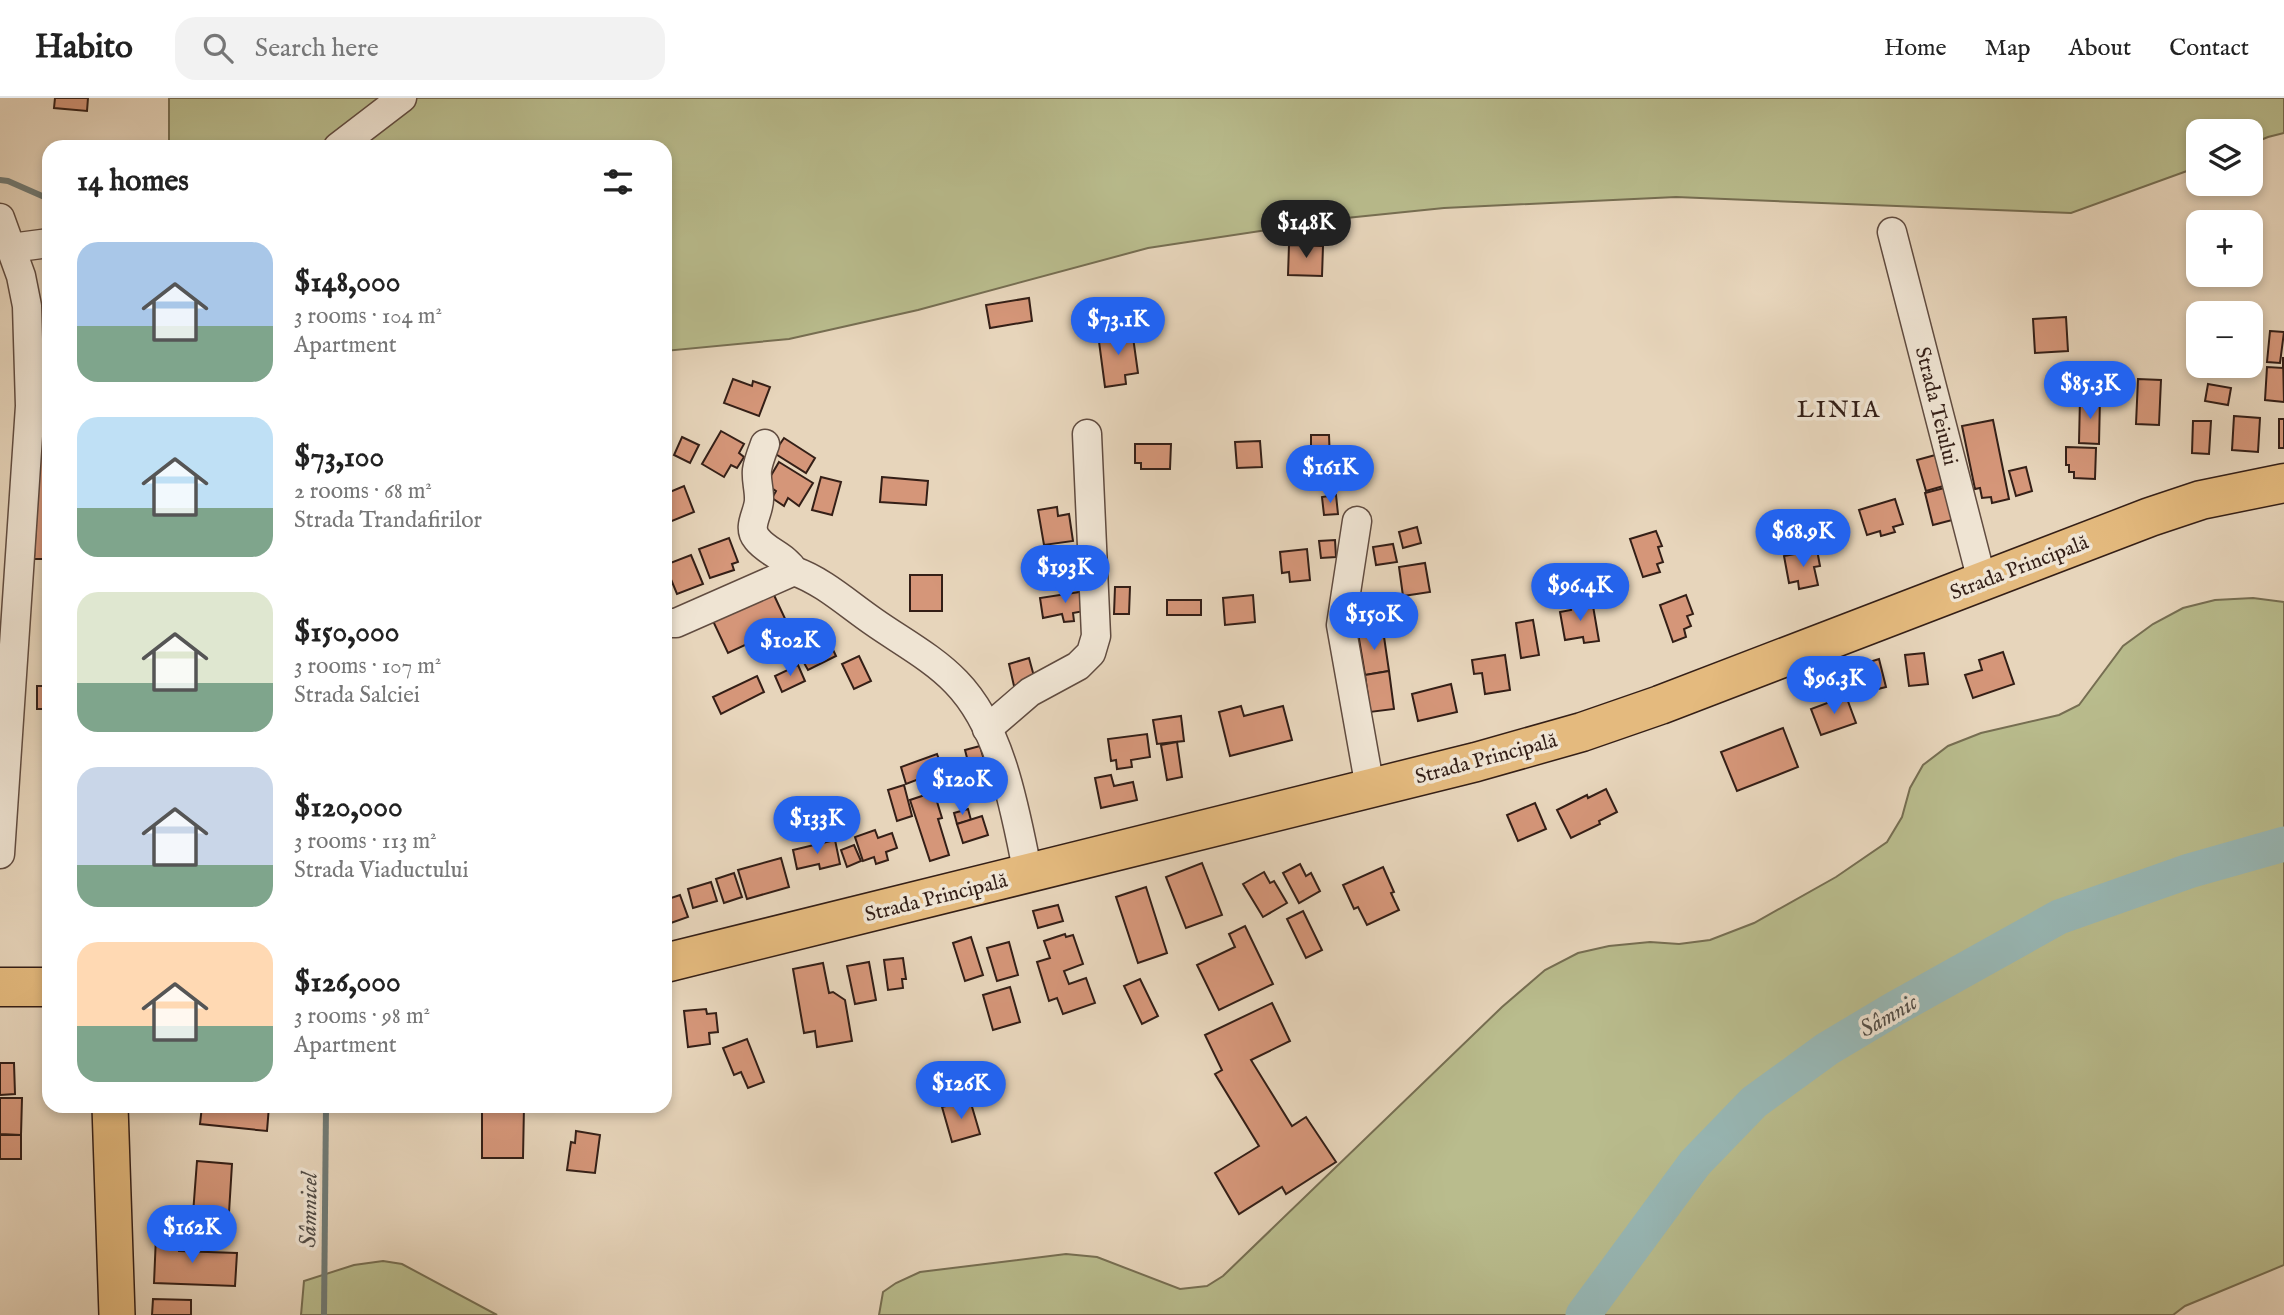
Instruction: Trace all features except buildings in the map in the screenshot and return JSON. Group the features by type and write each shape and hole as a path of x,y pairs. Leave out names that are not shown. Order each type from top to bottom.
{"highway":[{"name":"Strada Principală","path":"672,961 1476,762 1582,732 2201,500 2284,483"},
{"path":"0,987 42,987"}],"main road":[{"path":"110,1113 117,1315"}],"street":[{"path":"347,140 402,98"},
{"path":"3,229 42,241"},
{"path":"0,854 8,608 30,406 27,306 21,276 3,229"},
{"name":"Strada Teiului","path":"1892,232 1982,581"},
{"path":"987,729 1030,692 1078,666 1091,653 1096,636 1087,434"},
{"path":"765,444 757,469 760,499 758,512 752,522 752,530 757,540 789,562 794,571 805,575 946,673 968,695 987,729 1005,773 1028,874"},
{"path":"1357,521 1341,625 1370,788"},
{"path":"672,623 794,571"}],"green space":[{"path":"169,98 2284,98 2284,133 2263,139 2263,119 2186,119 2186,171 2071,213 1676,197 1444,208 1346,218 1148,248 918,310 789,339 672,350 672,140 169,140"},
{"path":"2253,598 2284,602 2284,1265 2185,1306 2173,1315 879,1315 883,1292 920,1272 1066,1254 1097,1257 1180,1289 1207,1286 1223,1276 1502,1007 1545,970 1578,953 1609,946 1650,942 1679,944 1710,940 1754,923 1836,877 1887,842 1902,817 1910,788 1923,765 1948,746 1981,733 2059,715 2079,705 2123,646 2153,624 2183,608 2215,600"},
{"path":"383,1261 402,1264 497,1315 301,1315 304,1281 354,1265"}],"waterway":[{"name":"Sâmnicel","path":"0,180 42,196"},
{"name":"Sâmnic","path":"1583,1315 1695,1163 1754,1102 1827,1049 2059,917 2189,871 2284,844"},
{"name":"Sâmnicel","path":"324,1315 326,1113"}],"district":[{"name":"LINIA","path":"1839,409"}]}
